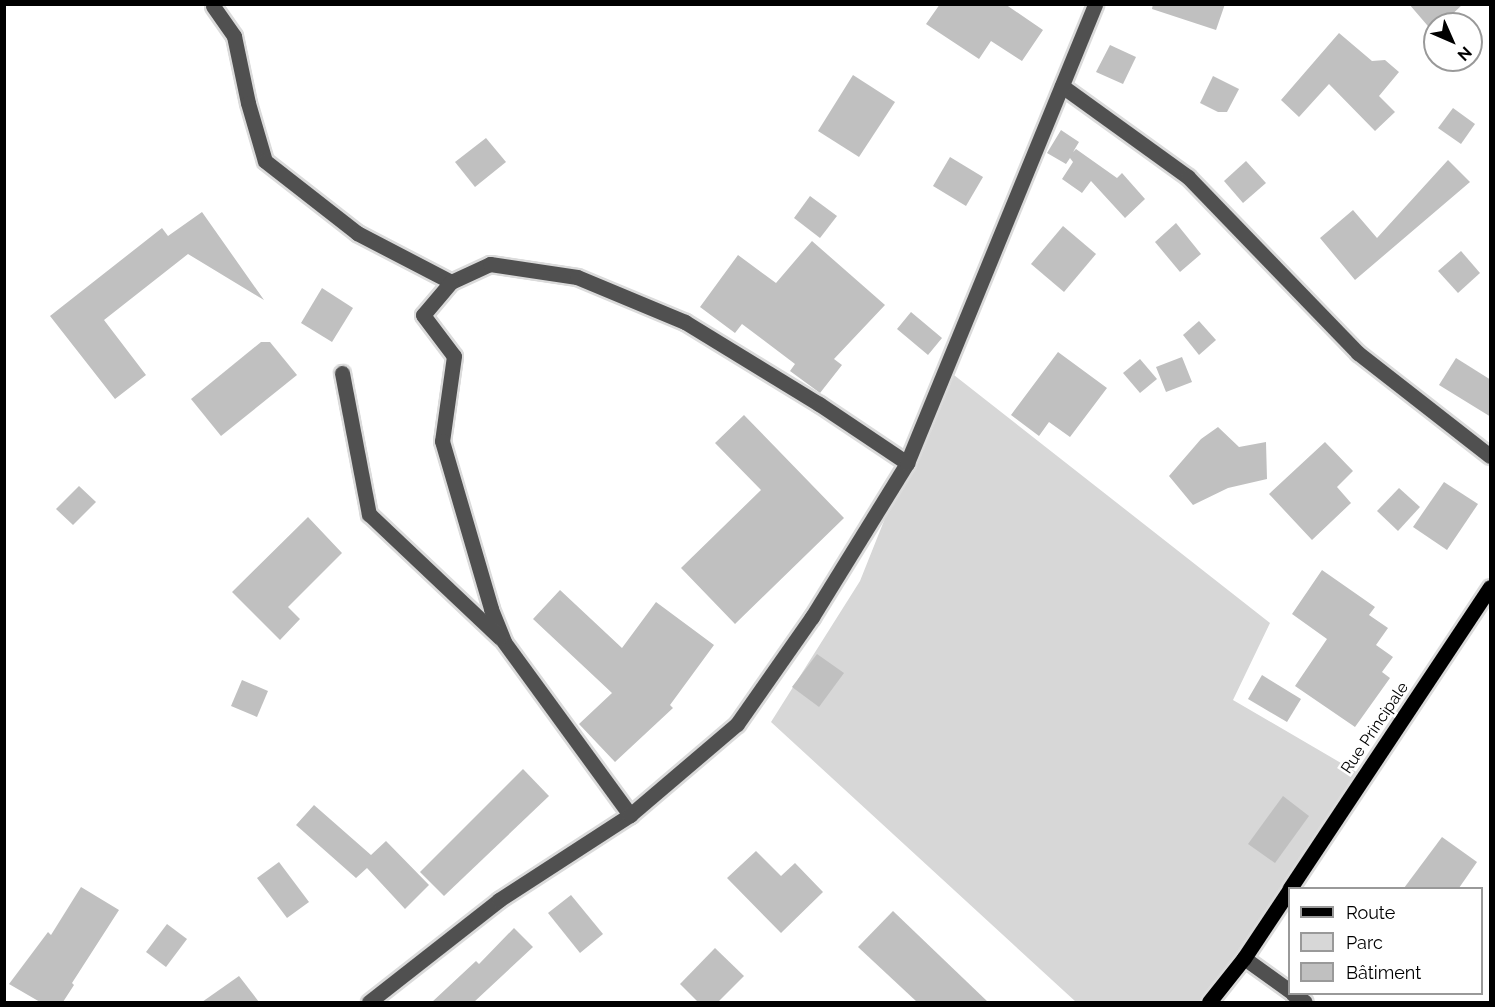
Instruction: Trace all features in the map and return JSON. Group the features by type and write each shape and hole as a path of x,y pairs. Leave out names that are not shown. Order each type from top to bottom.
{"main road":[{"name":"Rue Principale","path":"1291,887 1491,587"},
{"name":"Rue Principale","path":"1209,1002 1244,958 1288,892"}],"street":[{"path":"369,1002 499,900 630,815 737,724 812,617 908,463 1095,4"},
{"path":"213,6 234,36 248,103 265,161 357,233 451,282"},
{"path":"1062,86 1188,177 1358,353 1491,456"},
{"path":"504,642 491,609 442,441 454,356 423,315 451,282 490,264 577,277 685,322 819,404 908,463"},
{"path":"342,373 369,514 504,642 630,815"},
{"path":"1244,958 1288,990"}],"green space":[{"path":"945,368 1270,623 1233,700 1365,777 1209,1002 1076,1002 771,722 860,581"}],"building":[{"path":"940,4 1005,4 1043,30 1022,61 991,41 979,59 926,24"},
{"path":"1153,4 1225,4 1216,30 1152,9"},
{"path":"1409,4 1463,4 1455,12 1423,12 1423,20"},
{"path":"1339,33 1372,61 1385,60 1399,72 1379,96 1395,112 1375,131 1329,84 1299,117 1281,100"},
{"path":"1110,45 1136,57 1123,84 1096,72"},
{"path":"853,75 895,102 859,157 818,131"},
{"path":"1213,76 1239,89 1227,112 1218,112 1200,103"},
{"path":"1453,108 1475,124 1461,144 1438,128"},
{"path":"1061,130 1079,142 1073,152 1076,149 1117,178 1122,173 1145,199 1125,218 1091,181 1082,193 1062,179 1073,162 1070,158 1066,164 1047,153"},
{"path":"486,138 506,162 475,187 455,162"},
{"path":"950,157 983,177 966,206 933,186"},
{"path":"1448,160 1470,182 1355,280 1320,238 1353,210 1377,238"},
{"path":"1246,161 1266,183 1243,203 1224,181"},
{"path":"810,196 837,216 820,238 794,218"},
{"path":"202,212 264,300 188,254 104,320 146,375 115,399 50,316 162,228 168,236"},
{"path":"1176,223 1201,254 1180,272 1155,242"},
{"path":"1063,226 1096,254 1064,292 1031,264"},
{"path":"812,241 885,305 834,359 842,365 820,393 790,371 795,364 742,324 735,333 700,307 738,255 776,283"},
{"path":"1461,251 1480,273 1458,293 1438,271"},
{"path":"322,288 353,308 332,342 301,323"},
{"path":"911,312 942,338 928,355 897,329"},
{"path":"1199,321 1216,340 1199,355 1183,335"},
{"path":"261,342 270,342 297,375 221,436 191,399"},
{"path":"1058,352 1107,388 1070,437 1049,422 1039,436 1011,415"},
{"path":"1182,357 1192,382 1166,392 1156,367"},
{"path":"1456,358 1491,380 1491,417 1439,385"},
{"path":"1140,359 1157,379 1140,393 1123,373"},
{"path":"744,415 844,518 735,624 681,568 761,490 715,443"},
{"path":"1218,427 1239,447 1266,442 1267,479 1228,488 1193,505 1169,476 1201,439"},
{"path":"1325,442 1353,471 1337,487 1351,503 1312,540 1269,494"},
{"path":"1444,482 1478,504 1447,550 1413,527"},
{"path":"79,486 96,502 73,525 56,509"},
{"path":"1399,488 1420,507 1398,531 1377,511"},
{"path":"308,517 342,553 288,607 300,619 280,640 232,592"},
{"path":"1322,570 1375,607 1369,615 1388,628 1376,645 1393,657 1382,672 1390,678 1355,727 1295,686 1327,639 1292,614"},
{"path":"560,590 622,648 656,602 714,645 670,705 673,708 615,762 579,724 612,693 533,619"},
{"path":"817,654 844,673 819,707 792,687"},
{"path":"1262,675 1301,699 1287,722 1248,699"},
{"path":"242,680 268,691 257,717 231,706"},
{"path":"523,769 549,796 444,896 420,872"},
{"path":"1283,796 1309,816 1275,863 1248,844"},
{"path":"314,805 371,855 386,841 429,885 405,909 367,868 356,878 296,825"},
{"path":"1442,837 1477,862 1460,887 1405,887"},
{"path":"756,851 781,876 795,863 823,892 781,933 727,878"},
{"path":"279,862 309,902 287,918 257,878"},
{"path":"81,887 119,910 72,983 74,985 63,1002 40,1002 9,984 48,932 51,935"},
{"path":"571,895 603,934 580,953 548,913"},
{"path":"893,911 988,1002 917,1002 858,947"},
{"path":"167,924 187,939 166,967 146,952"},
{"path":"514,928 533,947 474,1002 432,1002 476,961 479,964"},
{"path":"715,948 744,976 718,1002 698,1002 680,984"},
{"path":"239,976 259,1002 202,1002"}]}
